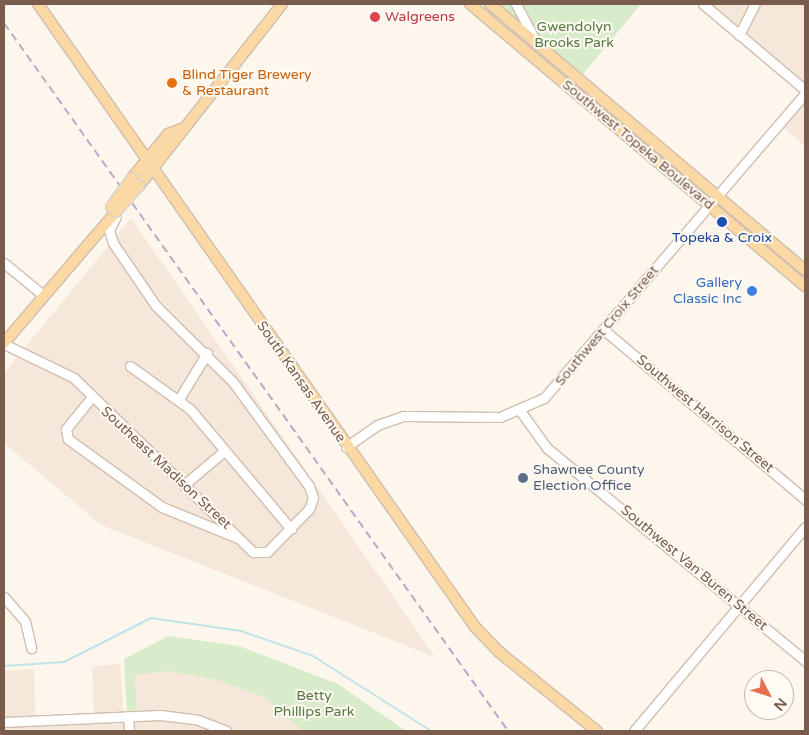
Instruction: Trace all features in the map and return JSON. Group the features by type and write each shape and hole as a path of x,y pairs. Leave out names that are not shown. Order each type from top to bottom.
{"main road":[{"name":"South Kansas Avenue","path":"38,4 346,447 475,627 499,652 597,731"},
{"path":"4,344 102,224 124,205 176,142 181,129 282,4"},
{"name":"Southwest Topeka Boulevard","path":"470,4 805,286"},
{"name":"Southwest Topeka Boulevard","path":"490,4 805,270"},
{"path":"115,212 132,178 147,159 168,134 181,129"}],"street":[{"path":"516,4 538,44"},
{"path":"703,4 805,90"},
{"path":"739,35 755,4"},
{"name":"Southwest Croix Street","path":"346,447 377,425 403,416 491,418 521,412 551,392 805,94"},
{"path":"115,212 109,230 113,243 156,306 207,353 179,399"},
{"path":"88,241 101,238 113,243"},
{"path":"4,263 43,295"},
{"name":"Southwest Harrison Street","path":"604,330 805,499"},
{"name":"Southeast Madison Street","path":"4,344 68,373 91,398 185,484 239,538 262,554 291,529 309,509 313,498 309,486 233,382 207,353"},
{"path":"130,366 179,399 291,529"},
{"path":"91,398 65,432 93,461 162,507 199,526 239,538"},
{"name":"Southwest Van Buren Street","path":"521,412 547,448 805,661"},
{"path":"185,484 224,451"},
{"path":"634,731 805,527"},
{"path":"4,597 25,621 31,648"},
{"path":"128,716 129,731"},
{"path":"8,725 128,716 182,717 226,731"}],"shaded area":[{"path":"710,4 805,4 805,83"},
{"path":"805,101 805,146 783,127"},
{"path":"131,218 435,657 101,525 4,443 4,373"},
{"path":"120,663 124,719 137,718 135,675 168,671 217,680 264,697 303,731 4,731 4,671 34,669 36,723 94,720 92,667"}],"green space":[{"name":"Gwendolyn Brooks Park","path":"490,4 641,4 579,79"},
{"name":"Betty Phillips Park","path":"168,636 239,646 338,684 406,731 303,731 264,697 217,680 168,671 135,675 137,713 127,713 124,659"}],"waterway":[{"path":"4,666 64,662 151,618 241,631 313,656 431,731"}],"railway":[{"path":"4,23 508,731"}],"place":[{"name":"Walgreens","path":"375,17"},
{"name":"Blind Tiger Brewery & Restaurant","path":"172,83"},
{"name":"Topeka & Croix","path":"722,222"},
{"name":"Gallery Classic Inc","path":"752,291"},
{"name":"Shawnee County Election Office","path":"523,478"}]}
